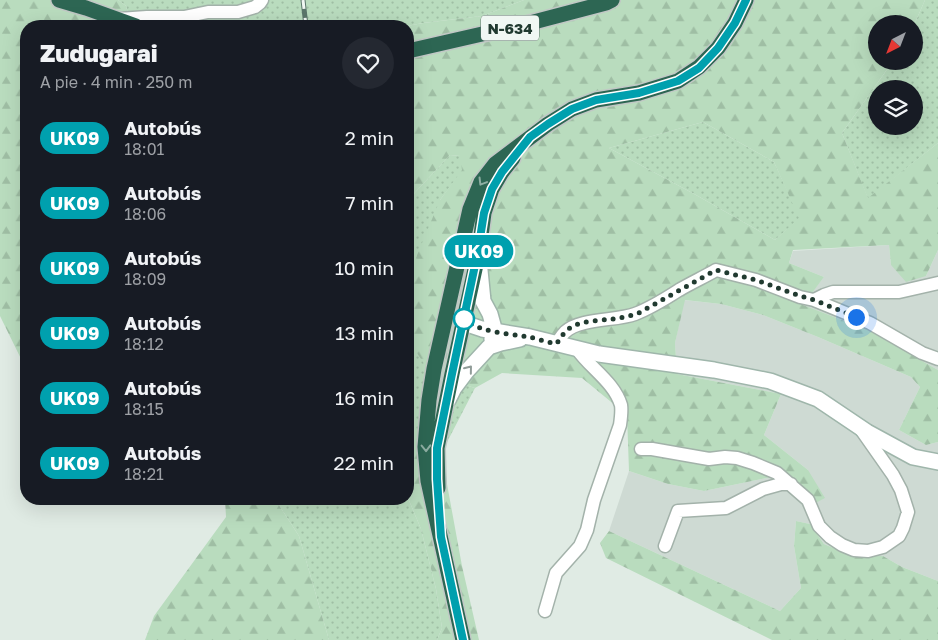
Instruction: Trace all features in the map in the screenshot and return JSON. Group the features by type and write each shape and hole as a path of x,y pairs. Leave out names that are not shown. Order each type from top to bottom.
{"highway":[{"path":"59,0 119,20"},
{"name":"N-634","path":"414,50 526,24 612,0"},
{"path":"463,640 428,481 425,446 434,370 470,208 481,182 495,164 548,124 572,109 596,100 639,93 678,81 699,68 718,48 735,23 746,0"},
{"path":"441,537 437,448 478,251 484,213 492,189 502,172 530,137"},
{"path":"462,245 455,303 458,312 464,319"},
{"path":"429,400 450,334 455,326 464,319"}],"main road":[{"path":"478,251 483,301 494,327 489,347"},
{"path":"464,319 472,316 483,318 494,327 599,354 714,370 770,381 818,399 860,428 913,457 938,462"},
{"path":"444,411 454,388 478,357 489,347 530,337"}],"street":[{"path":"119,20 147,17 184,17 208,12 238,12 254,7 262,0"},
{"path":"556,344 564,333 571,328 582,323 637,314 716,270 756,280 814,300 870,323 938,359"},
{"path":"814,300 833,292 899,292 938,283"},
{"path":"545,611 556,573 580,546 587,530 594,500 620,424 621,406 612,387 582,357 577,349"},
{"path":"641,449 652,449 709,459 737,458 753,463 777,474 808,500 819,526 830,537 854,550 868,551 883,547 899,536 908,512 901,490 893,475 860,428"},
{"path":"665,546 678,511 726,508 763,489 781,484 791,484"}],"shaded area":[{"path":"889,245 891,265 926,276 938,250 938,370 868,330 802,305 824,277 789,263 793,251"},
{"path":"684,300 721,304 763,315 911,377 920,387 899,430 926,445 938,442 938,581 902,567 883,556 852,556 824,544 810,524 796,521 794,546 801,588 780,611 609,531 629,471 668,484 704,491 771,477 806,508 808,470 764,435 781,394 677,374 675,343"}],"green space":[{"path":"0,0 118,0 126,6 128,13 198,19 20,20 20,357 0,316"},
{"path":"118,0 524,0 482,16 414,25 414,20 199,20 128,13 126,6"},
{"path":"524,0 925,0 918,15 868,15 868,70 887,70 880,80 868,80 868,96 842,133 868,198 938,143 938,250 926,276 906,282 891,265 889,245 793,250 789,263 824,277 803,305 868,330 938,370 938,442 926,445 899,430 920,387 911,377 763,315 721,304 685,300 675,343 677,374 781,394 764,435 808,470 825,498 806,508 771,477 704,491 668,484 629,471 627,415 582,378 502,373 475,388 442,378 427,368 415,350 414,274 417,255 440,200 462,170 460,156 450,155 414,194 414,25 482,16","holes":["703,122 774,162 799,218 775,240 696,195 609,148"]},
{"path":"925,0 938,0 938,143 868,199 842,133 868,96 868,135 923,135 923,80 880,80 887,70 923,70 923,15 918,15"},
{"path":"703,122 774,162 800,218 775,240 609,148"},
{"path":"450,155 461,156 463,170 440,200 442,378 475,388 444,448 414,454 414,194"},
{"path":"431,434 444,448 447,484 462,566 479,640 437,640 442,628 436,589 421,529 411,505 414,505 414,436"},
{"path":"225,505 279,505 299,536 329,640 145,640 154,616 226,517"},
{"path":"279,505 411,505 421,529 436,589 442,628 437,640 329,640 299,536"},
{"path":"796,521 810,524 824,544 852,556 883,556 902,567 938,581 938,640 772,640 606,558 600,543 609,531 780,611 801,588 794,546"}],"railway":[{"path":"303,0 305,20"}],"bus line":[{"name":"UK09","path":"463,640 441,537 437,448 478,251 484,213 492,189 502,172 530,137 572,109 596,100 639,93 678,81 699,68 718,48 735,23 746,0"}],"route":[{"path":"464,319 470,325 482,329 530,337 556,344 564,333 571,328 582,323 637,314 716,270 756,280 856,317"}]}
